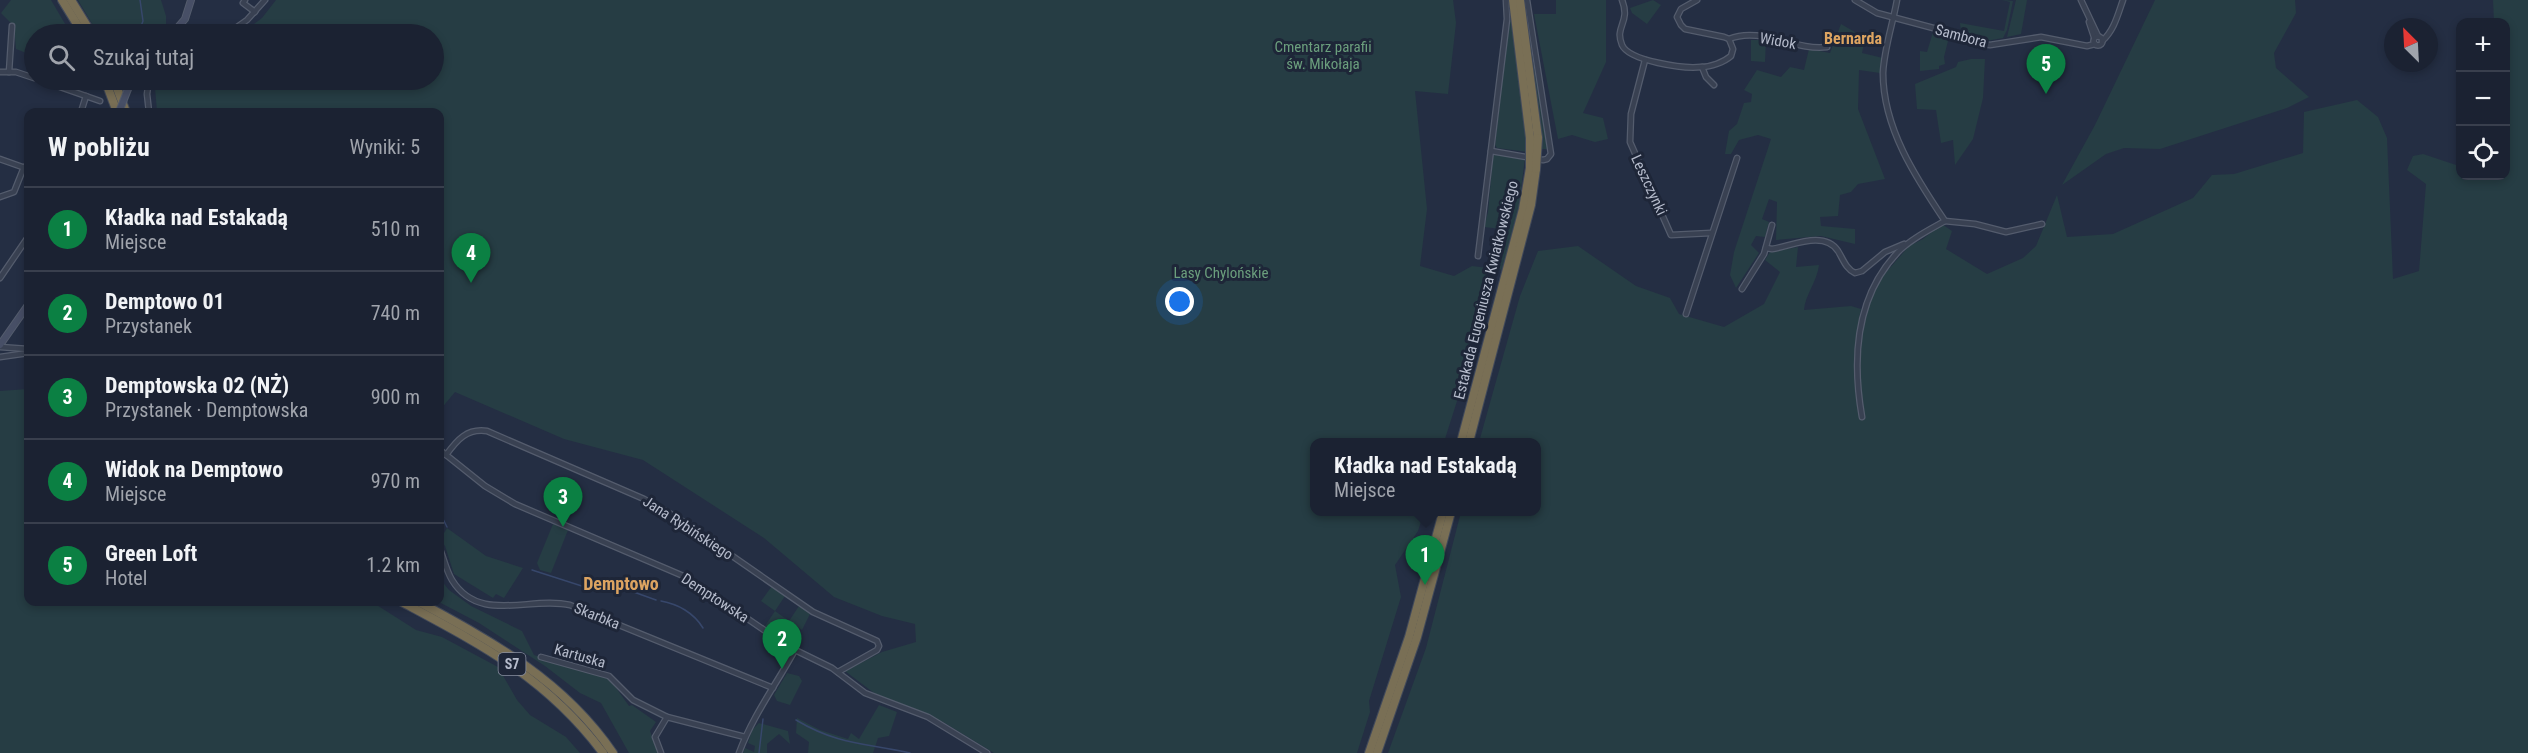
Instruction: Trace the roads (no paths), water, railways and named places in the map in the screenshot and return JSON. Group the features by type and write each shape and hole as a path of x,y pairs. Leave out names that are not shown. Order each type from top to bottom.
{"highway":[{"path":"62,0 77,24"},
{"path":"71,0 86,24"},
{"name":"Estakada Eugeniusza Kwiatkowskiego","path":"1462,438 1523,209 1534,138 1513,0"},
{"name":"Estakada Eugeniusza Kwiatkowskiego","path":"1470,438 1531,205 1536,169 1520,0"},
{"path":"109,90 116,108"},
{"path":"118,90 124,108"},
{"path":"1443,516 1443,528"},
{"path":"1377,753 1412,627 1443,528 1449,516"},
{"name":"S7","path":"409,606 522,671 569,712 603,753"},
{"name":"S7","path":"426,606 498,646 534,670 575,707 612,753"},
{"path":"1369,753 1386,717"}],"street":[{"path":"181,24 191,0"},
{"path":"245,0 243,3 255,12"},
{"path":"242,24 265,0"},
{"path":"1478,256 1507,19 1506,0"},
{"path":"1491,151 1543,160 1551,154 1527,0"},
{"path":"1622,0 1626,14 1619,32 1624,49 1633,56 1645,60 1702,67 1730,58 1733,49 1729,39"},
{"name":"Widok","path":"1697,0 1681,9 1677,17 1685,29 1729,39 1764,37 1812,48 1827,47"},
{"name":"Sambora","path":"1855,0 1877,14 1952,33 1986,45 2032,38 2072,43 2097,39"},
{"path":"1897,0 1883,70 1889,115 1916,179 1945,222"},
{"path":"2080,0 2097,39 2108,36 2123,0"},
{"path":"9,72 12,26"},
{"name":"Leszczynki","path":"1645,60 1631,114 1629,135 1633,151 1651,186 1671,235 1711,233"},
{"path":"1702,67 1706,77 1714,85"},
{"path":"0,72 24,76"},
{"path":"69,90 100,101"},
{"path":"120,108 128,90"},
{"path":"147,90 149,108"},
{"path":"82,108 86,96"},
{"path":"1686,314 1737,158"},
{"path":"0,159 24,167"},
{"path":"0,197 14,192 24,172"},
{"path":"1766,248 1822,241 1833,245 1849,269 1858,273 1885,252 1910,242 1945,222 1968,223 2006,232 2042,224"},
{"path":"1742,289 1766,248 1772,225"},
{"path":"1862,417 1857,384 1858,344 1863,310 1884,270 1898,252 1910,242"},
{"path":"0,278 24,243"},
{"path":"24,309 2,335 0,346 24,350"},
{"path":"0,357 24,352"},
{"name":"Jana Rybińskiego","path":"446,455 464,435 473,431 487,431 593,478 614,484 655,505 813,612 877,641 879,646 877,650 838,672"},
{"name":"Demptowska","path":"446,455 483,485 515,504 688,578 795,650 838,672 865,693 928,717 987,753"},
{"name":"Skarbka","path":"444,559 453,581 474,601 493,607 548,602 570,605 773,688"},
{"path":"740,753 754,717 795,650"},
{"name":"Kartuska","path":"541,657 600,672 612,679 633,700 667,717"},
{"path":"661,753 655,737 667,717 745,737"}],"waterway":[{"path":"140,0 142,24"},
{"path":"444,521 447,527"},
{"path":"532,570 588,588 617,586 656,600"},
{"path":"661,601 685,610 703,628"},
{"path":"759,753 763,719"},
{"path":"796,720 839,739 910,753"}],"place":[{"name":"Green Loft","path":"2046,94"},
{"name":"Widok na Demptowo","path":"471,283"},
{"name":"Demptowska 02 (NŻ)","path":"563,527"},
{"name":"Kładka nad Estakadą","path":"1425,585"},
{"name":"Demptowo 01","path":"782,669"}],"district":[{"name":"Bernarda","path":"1853,38"},
{"name":"Demptowo","path":"621,583"}],"park label":[{"name":"Cmentarz parafii św. Mikołaja","path":"1323,56"},
{"name":"Lasy Chylońskie","path":"1221,273"}]}
